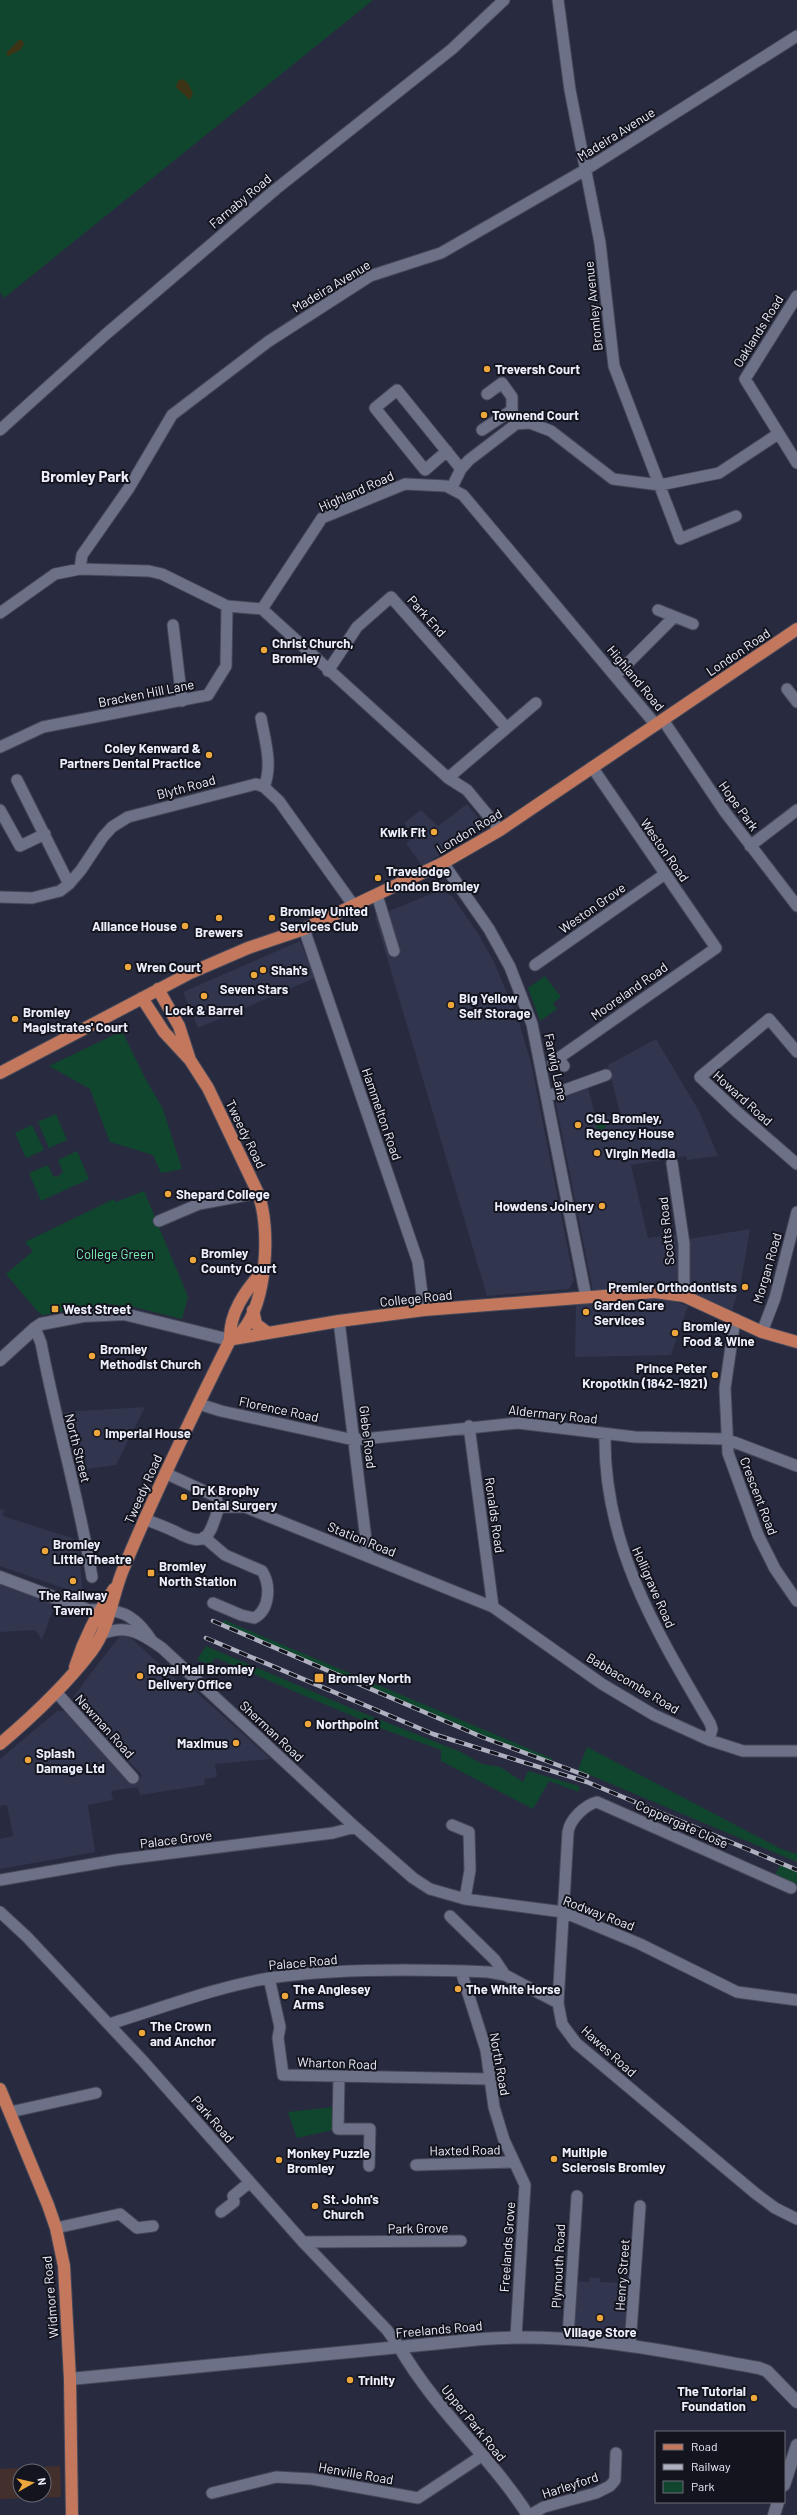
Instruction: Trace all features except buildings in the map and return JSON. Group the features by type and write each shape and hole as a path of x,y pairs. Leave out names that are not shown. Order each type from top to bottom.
{"main road":[{"name":"London Road","path":"0,1072 142,998 158,988 248,948 304,929 377,896 443,863 500,830 797,629"},
{"name":"Tweedy Road","path":"0,1744 37,1712 56,1692 91,1651 102,1634 111,1611 116,1586 165,1472 230,1340 242,1331 253,1310 260,1290 266,1238 266,1222 258,1193 232,1135 190,1060 179,1026 158,988"},
{"name":"Tweedy Road","path":"142,998 164,1032 190,1060"},
{"name":"Tweedy Road","path":"230,1340 230,1326 245,1291 262,1272"},
{"name":"College Road","path":"230,1340 339,1321 424,1310 655,1292 684,1296 762,1332 797,1342"},
{"path":"253,1310 256,1324 268,1333"},
{"name":"Tweedy Road","path":"75,1669 80,1651 111,1611"},
{"name":"Widmore Road","path":"0,2089 56,2228 64,2266 70,2379 72,2515"}],"street":[{"name":"Farnaby Road","path":"0,430 105,335 270,194 452,49 504,0"},
{"name":"Bromley Avenue","path":"558,0 570,90 600,243 614,366 680,539 736,516"},
{"name":"Madeira Avenue","path":"80,569 82,555 129,488 172,415 269,341 370,276 441,253 585,170 797,36"},
{"name":"Oaklands Road","path":"797,296 745,379 778,434 797,462"},
{"path":"487,394 502,383 512,397 512,410 516,424"},
{"path":"447,452 425,470 375,408 397,390 447,452 460,469"},
{"path":"482,430 512,410"},
{"path":"452,487 460,469 469,460 516,424 530,422 551,431 613,479 660,485 719,473 778,434"},
{"name":"Highland Road","path":"262,608 322,518 404,484 452,487 463,495 615,676 659,722"},
{"path":"0,613 55,574 80,569 135,570 162,574 227,606 262,608 328,671 448,778 467,790 500,830"},
{"name":"Park End","path":"328,671 357,627 391,597 506,727"},
{"name":"Bracken Hill Lane","path":"0,747 43,727 208,695 226,666 227,606"},
{"path":"658,610 673,618 693,624"},
{"path":"615,676 673,618"},
{"path":"173,625 182,701"},
{"path":"787,689 797,702"},
{"path":"448,778 536,703"},
{"path":"261,718 268,765 268,776 264,787 279,801 354,906"},
{"name":"Hope Park","path":"659,722 750,846 797,906"},
{"name":"Weston Road","path":"592,767 716,948"},
{"path":"17,780 69,884"},
{"name":"Blyth Road","path":"0,897 32,898 60,891 69,884 102,837 112,827 128,817 248,785 264,787"},
{"path":"0,810 20,846 45,834"},
{"path":"750,846 797,810"},
{"name":"Farwig Lane","path":"443,863 489,929 510,967 532,1024 548,1096 586,1297"},
{"name":"Weston Grove","path":"535,965 665,874"},
{"path":"377,896 394,951"},
{"name":"Hammelton Road","path":"304,929 418,1262 424,1310"},
{"name":"Mooreland Road","path":"558,1062 716,948"},
{"name":"Howard Road","path":"797,1052 769,1019 700,1077 737,1112 797,1164"},
{"path":"548,1096 606,1075"},
{"name":"Scotts Road","path":"672,1163 684,1244 684,1296"},
{"path":"159,1221 199,1204 258,1193"},
{"name":"Morgan Road","path":"762,1332 775,1298 797,1212"},
{"name":"College Road","path":"35,1328 48,1322 83,1316 124,1314 230,1340"},
{"name":"Crescent Road","path":"735,1319 725,1388 726,1439 734,1475 758,1535 775,1569 797,1601"},
{"name":"Glebe Road","path":"339,1321 368,1556"},
{"path":"0,1360 35,1328"},
{"name":"North Street","path":"35,1328 41,1343 61,1442 80,1511 92,1577"},
{"name":"Florence Road","path":"198,1404 221,1411 354,1440"},
{"name":"Aldermary Road","path":"354,1440 469,1426 524,1423 635,1437 726,1439 797,1466"},
{"name":"Ronalds Road","path":"469,1426 493,1607"},
{"name":"Holligrave Road","path":"605,1434 606,1465 611,1506 622,1552 667,1648 710,1723 712,1729 709,1740"},
{"path":"144,1519 192,1540 204,1537 212,1527 219,1507 218,1501 211,1492 165,1472"},
{"name":"Station Road","path":"219,1507 245,1507 493,1607"},
{"path":"204,1537 224,1555 262,1572 268,1587 264,1609 254,1618 241,1615 213,1603"},
{"path":"0,1577 88,1610 111,1611"},
{"name":"Babbacombe Road","path":"493,1607 602,1684 654,1715 709,1740 743,1751 797,1751"},
{"name":"Sherman Road","path":"111,1611 140,1625 152,1641"},
{"name":"Sherman Road","path":"102,1634 117,1629 131,1629 152,1641 195,1678 356,1827"},
{"name":"Newman Road","path":"56,1692 133,1778"},
{"name":"Coppergate Close","path":"569,1826 588,1804 597,1802 791,1888"},
{"path":"452,1825 470,1832 470,1870 466,1899"},
{"name":"Hawes Road","path":"569,1826 558,2003 562,2024 576,2043 755,2193 775,2208 797,2219"},
{"name":"Palace Grove","path":"0,1880 116,1860 333,1833 356,1827"},
{"name":"Rodway Road","path":"356,1827 413,1878 430,1889 466,1899 563,1912 640,1944 737,1992 797,2000"},
{"name":"Park Road","path":"0,1912 27,1937 109,2024 303,2242 387,2330 400,2348"},
{"path":"450,1916 494,1960 505,1975 558,2003"},
{"name":"Palace Road","path":"109,2024 205,1994 269,1978 357,1972 462,1971 505,1975"},
{"name":"North Road","path":"462,1971 486,2050 489,2079 496,2115 514,2162"},
{"name":"Wharton Road","path":"269,1978 280,2027 278,2038 283,2075 489,2079"},
{"path":"339,2077 338,2129 370,2129 369,2166"},
{"path":"10,2112 96,2093"},
{"name":"Haxted Road","path":"416,2165 514,2162"},
{"name":"Freelands Grove","path":"514,2162 525,2185 516,2337"},
{"path":"221,2212 234,2202 233,2196 250,2182"},
{"name":"Plymouth Road","path":"568,2337 577,2196"},
{"name":"Henry Street","path":"630,2345 640,2206"},
{"path":"56,2228 120,2214 137,2228 153,2226"},
{"name":"Park Grove","path":"303,2242 461,2241"},
{"name":"Freelands Road","path":"70,2379 252,2360 516,2337 568,2337 630,2345 758,2368 767,2372 797,2402"},
{"name":"Upper Park Road","path":"400,2348 422,2382 529,2515"},
{"path":"785,2482 797,2445"},
{"name":"Harleyford","path":"529,2515 544,2507 596,2493 610,2486 615,2480 616,2453"},
{"name":"Henville Road","path":"212,2493 276,2477 312,2479 418,2498 483,2456"},
{"path":"774,2515 778,2503"}],"shaded area":[{"path":"467,804 482,822 481,829 422,866 406,843 414,836 404,823 421,810 438,826"},
{"path":"440,890 452,896 477,932 493,960 518,1019 531,1063 574,1280 569,1289 487,1296 375,917"},
{"path":"300,941 315,978 198,1028 183,992"},
{"path":"656,1039 699,1111 718,1156 687,1160 686,1156 631,1165 648,1238 682,1233 683,1240 750,1229 741,1282 730,1317 684,1296 594,1296 556,1104 559,1098 588,1088 596,1119 620,1113 608,1065"},
{"path":"663,1298 688,1306 671,1355 575,1357 576,1303"},
{"path":"145,1407 116,1465 79,1470 69,1445 64,1412"},
{"path":"0,1509 4,1510 3,1516 78,1540 83,1595 0,1566"},
{"path":"0,1584 55,1604 42,1640 35,1630 0,1632"},
{"path":"128,1635 182,1685 193,1689 271,1759 215,1764 217,1777 204,1779 205,1785 140,1795 138,1787 111,1791 113,1800 88,1805 95,1852 0,1869 0,1839 13,1836 7,1805 0,1806 0,1759 57,1711 67,1711 130,1779 142,1777 141,1774 77,1707 74,1696 120,1636"},
{"path":"589,2277 600,2278 600,2282 631,2283 630,2334 571,2327 574,2281 589,2282"},
{"path":"52,2466 60,2466 61,2497 52,2497"},
{"path":"12,2468 12,2499 0,2499 0,2469"}],"green space":[{"path":"0,0 373,0 4,298 0,292"},
{"path":"545,976 561,997 553,1003 557,1009 540,1021 528,988"},
{"path":"122,1031 145,1078 163,1109 182,1169 161,1173 153,1155 110,1142 90,1089 49,1066"},
{"path":"56,1114 67,1140 49,1148 38,1122"},
{"path":"601,1118 605,1120 607,1124 605,1128 601,1130 597,1128 595,1124 597,1120"},
{"path":"32,1125 44,1150 26,1158 15,1133"},
{"path":"77,1151 89,1179 41,1201 29,1173 48,1165 53,1176 57,1177 63,1172 58,1160"},
{"name":"College Green","path":"144,1191 188,1297 182,1319 134,1307 107,1304 43,1315 38,1312 6,1274 33,1251 25,1242 114,1199 116,1202"},
{"path":"224,1620 553,1759 552,1762 469,1730 345,1678 222,1623"},
{"path":"206,1646 353,1709 461,1752 482,1764 500,1767 523,1782 528,1771 579,1786 579,1792 549,1781 533,1809 441,1761 441,1750 383,1729 216,1658 209,1664 197,1660"},
{"path":"587,1747 781,1849 797,1854 797,1862 578,1770"},
{"path":"780,1865 797,1872 797,1893 796,1886 774,1877"},
{"path":"333,2107 332,2130 297,2138 288,2112"}],"sand":[{"path":"19,40 22,40 24,44 20,50 8,56 6,53"},
{"path":"182,79 187,82 193,93 190,100 176,87 178,81"}],"railway":[{"path":"213,1621 482,1737 587,1776"},
{"path":"206,1638 433,1734 587,1782 797,1870"}],"place":[{"name":"Treversh Court","path":"487,369"},
{"name":"Townend Court","path":"484,415"},
{"name":"Christ Church, Bromley","path":"264,650"},
{"name":"Coley Kenward & Partners Dental Practice","path":"209,755"},
{"name":"Kwik Fit","path":"434,832"},
{"name":"Travelodge London Bromley","path":"378,878"},
{"name":"Brewers","path":"219,918"},
{"name":"Bromley United Services Club","path":"272,918"},
{"name":"Alliance House","path":"185,926"},
{"name":"Wren Court","path":"128,967"},
{"name":"Shah's","path":"263,970"},
{"name":"Seven Stars","path":"254,975"},
{"name":"Lock & Barrel","path":"204,996"},
{"name":"Big Yellow Self Storage","path":"451,1005"},
{"name":"Bromley Magistrates' Court","path":"15,1019"},
{"name":"CGL Bromley, Regency House","path":"578,1125"},
{"name":"Virgin Media","path":"597,1153"},
{"name":"Shepard College","path":"168,1194"},
{"name":"Howdens Joinery","path":"602,1206"},
{"name":"Bromley County Court","path":"193,1260"},
{"name":"Premier Orthodontists","path":"745,1287"},
{"name":"West Street","path":"55,1309"},
{"name":"Garden Care Services","path":"586,1312"},
{"name":"Bromley Food & Wine","path":"675,1333"},
{"name":"Bromley Methodist Church","path":"92,1356"},
{"name":"Prince Peter Kropotkin (1842–1921)","path":"715,1375"},
{"name":"Imperial House","path":"97,1433"},
{"name":"Dr K Brophy Dental Surgery","path":"184,1497"},
{"name":"Bromley Little Theatre","path":"45,1551"},
{"name":"Bromley North Station","path":"151,1573"},
{"name":"The Railway Tavern","path":"73,1581"},
{"name":"Royal Mail Bromley Delivery Office","path":"140,1676"},
{"name":"Bromley North","path":"319,1678"},
{"name":"Northpoint","path":"308,1724"},
{"name":"Maximus","path":"236,1743"},
{"name":"Splash Damage Ltd","path":"28,1760"},
{"name":"The White Horse","path":"458,1989"},
{"name":"The Anglesey Arms","path":"285,1996"},
{"name":"The Crown and Anchor","path":"142,2033"},
{"name":"Multiple Sclerosis Bromley","path":"554,2159"},
{"name":"Monkey Puzzle Bromley","path":"279,2160"},
{"name":"St. John's Church","path":"315,2206"},
{"name":"Village Store","path":"600,2318"},
{"name":"Trinity","path":"350,2380"},
{"name":"The Tutorial Foundation","path":"754,2398"}],"district":[{"name":"Bromley Park","path":"85,477"}]}
